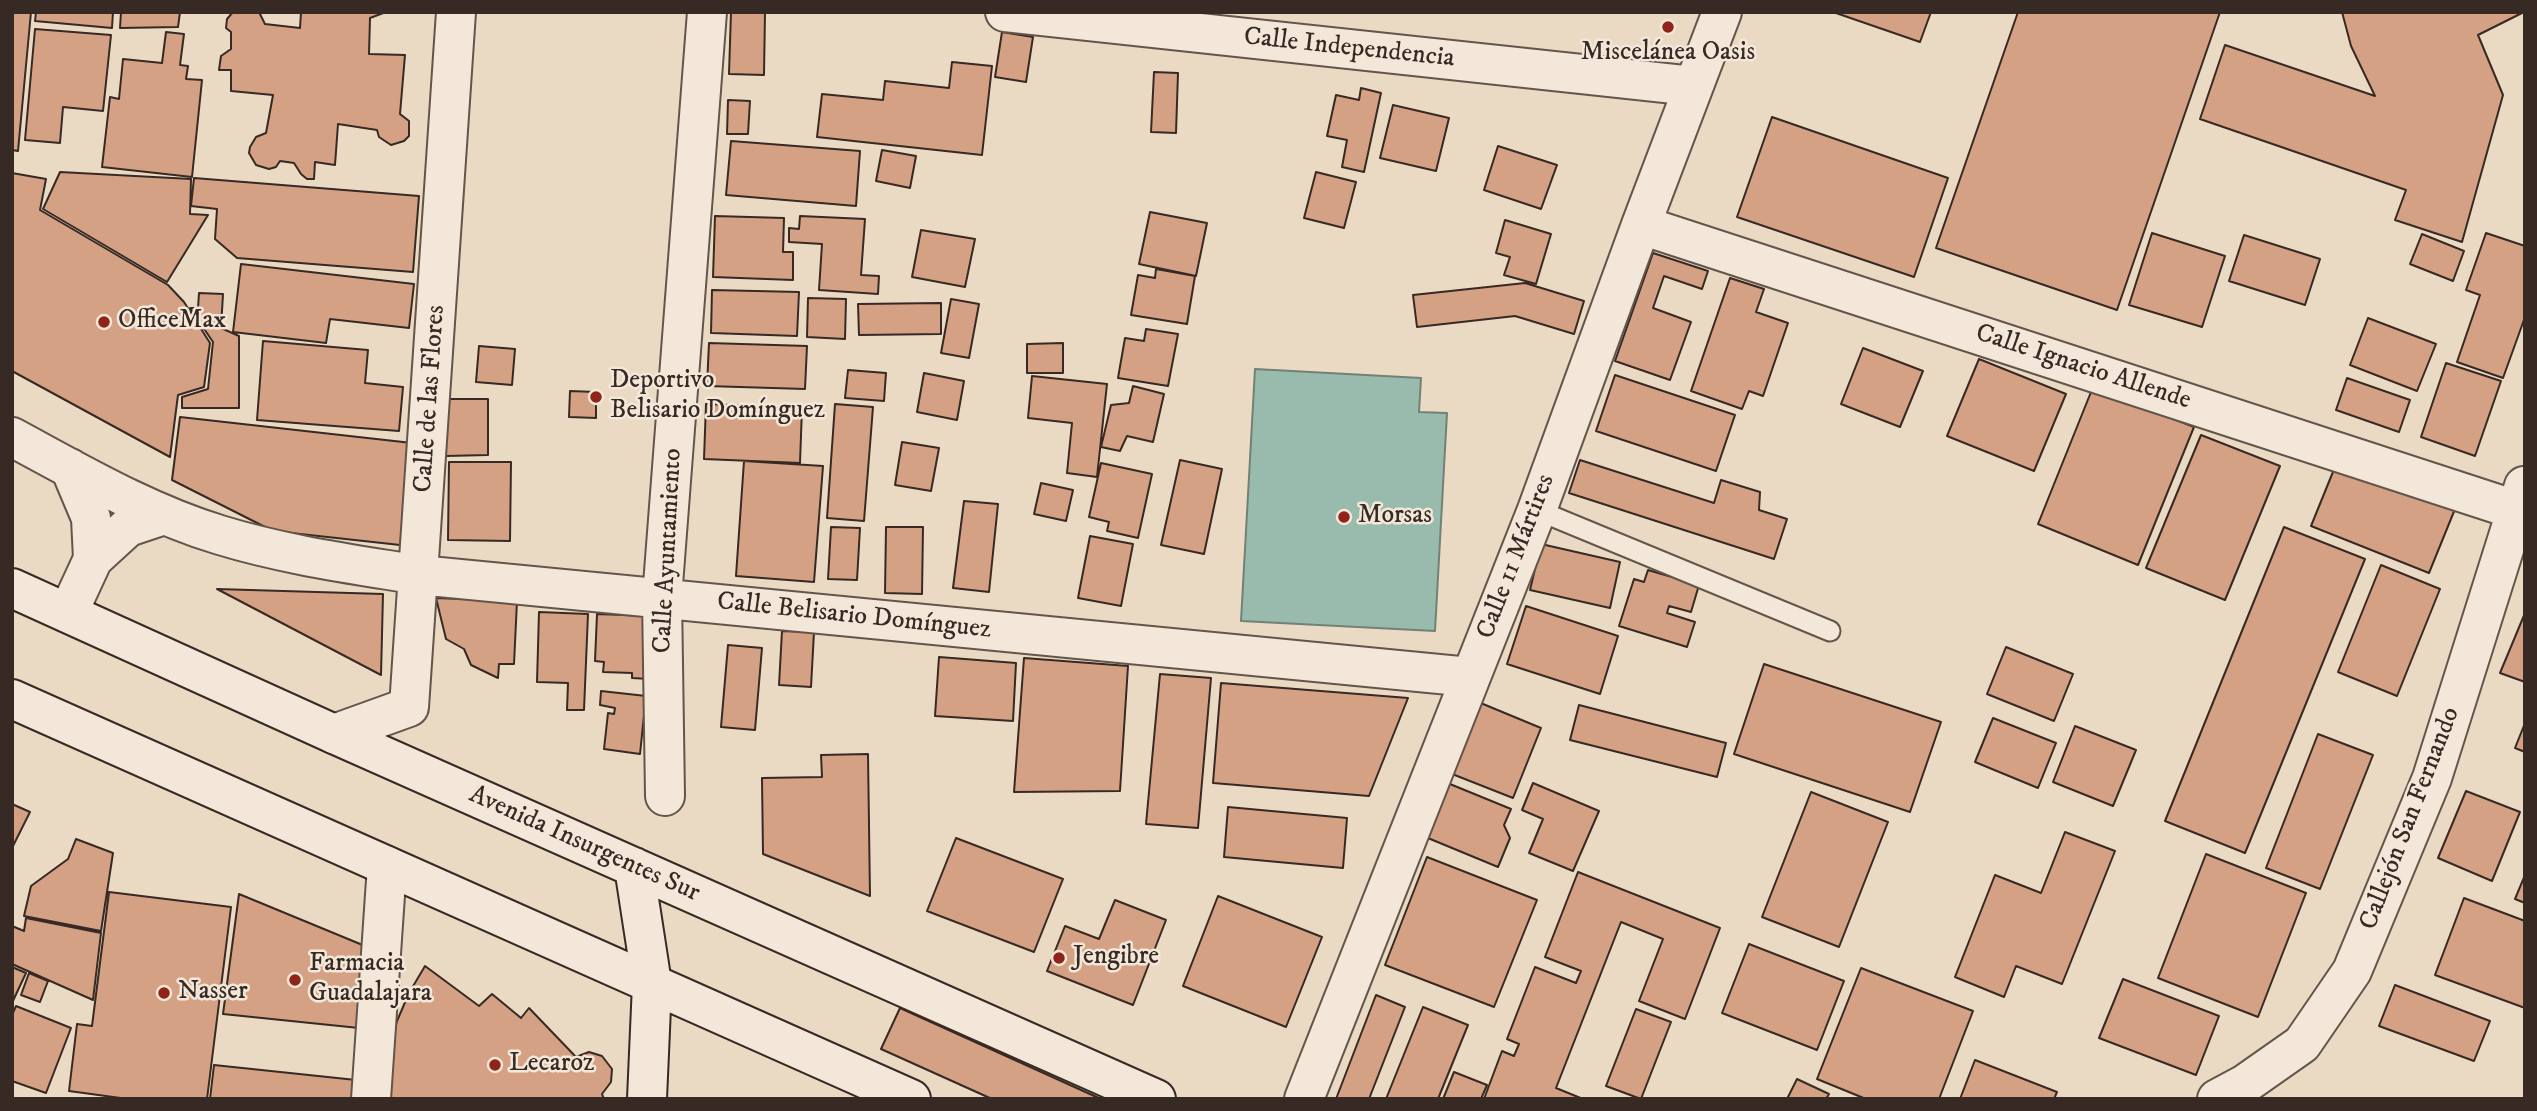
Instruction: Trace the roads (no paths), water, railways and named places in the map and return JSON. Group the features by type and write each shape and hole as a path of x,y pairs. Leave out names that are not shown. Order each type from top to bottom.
{"street":[{"name":"Calle de las Flores","path":"334,734 409,707 456,12"},
{"name":"Calle Ayuntamiento","path":"665,796 662,598 707,12"},
{"name":"Calle Independencia","path":"1005,12 1693,86"},
{"name":"Calle 11 Mártires","path":"1304,1099 1537,510 1722,12"},
{"name":"Calle Ignacio Allende","path":"1641,225 2522,502"},
{"name":"Calle Belisario Domínguez","path":"12,437 164,515 218,535 283,552 419,575 1470,677"},
{"path":"70,468 91,518 93,559"},
{"name":"Callejón San Fernando","path":"2217,1099 2245,1084 2302,1044 2352,971 2432,778 2522,502"},
{"path":"68,613 93,559 128,527 164,515"},
{"name":"Avenida Insurgentes Sur","path":"12,588 1156,1099"},
{"path":"12,699 912,1099"},
{"path":"371,1099 387,866"},
{"path":"634,867 652,984 647,1099"}],"lane":[{"path":"1537,510 1830,631"}],"place":[{"name":"Miscelánea Oasis","path":"1668,27"},
{"name":"OfficeMax","path":"104,322"},
{"name":"Deportivo Belisario Domínguez","path":"596,397"},
{"name":"Morsas","path":"1344,517"},
{"name":"Jengibre","path":"1059,958"},
{"name":"Farmacia Guadalajara","path":"295,980"},
{"name":"Nasser","path":"164,993"},
{"name":"Lecaroz","path":"495,1065"}]}
